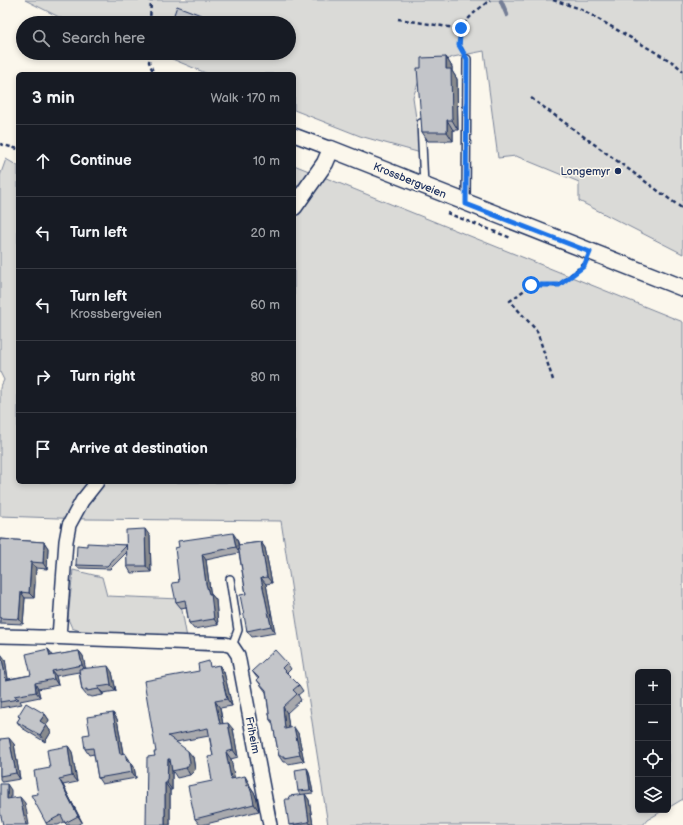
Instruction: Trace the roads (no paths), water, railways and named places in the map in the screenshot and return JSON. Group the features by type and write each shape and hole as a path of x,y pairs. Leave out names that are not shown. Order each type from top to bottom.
{"street":[{"name":"Krossbergveien","path":"296,136 424,185 466,204 683,288"},
{"path":"296,204 325,164 332,149"},
{"path":"59,637 66,541 69,524 82,502 96,484"},
{"path":"0,636 225,644 232,646"},
{"name":"Friheim","path":"232,646 238,655 270,825"}],"lane":[{"path":"466,204 467,59"},
{"path":"421,115 424,185"},
{"path":"230,579 238,630 232,646"}],"waterway":[{"path":"501,1 507,15"}],"place":[{"name":"Longemyr","path":"618,171"}]}
